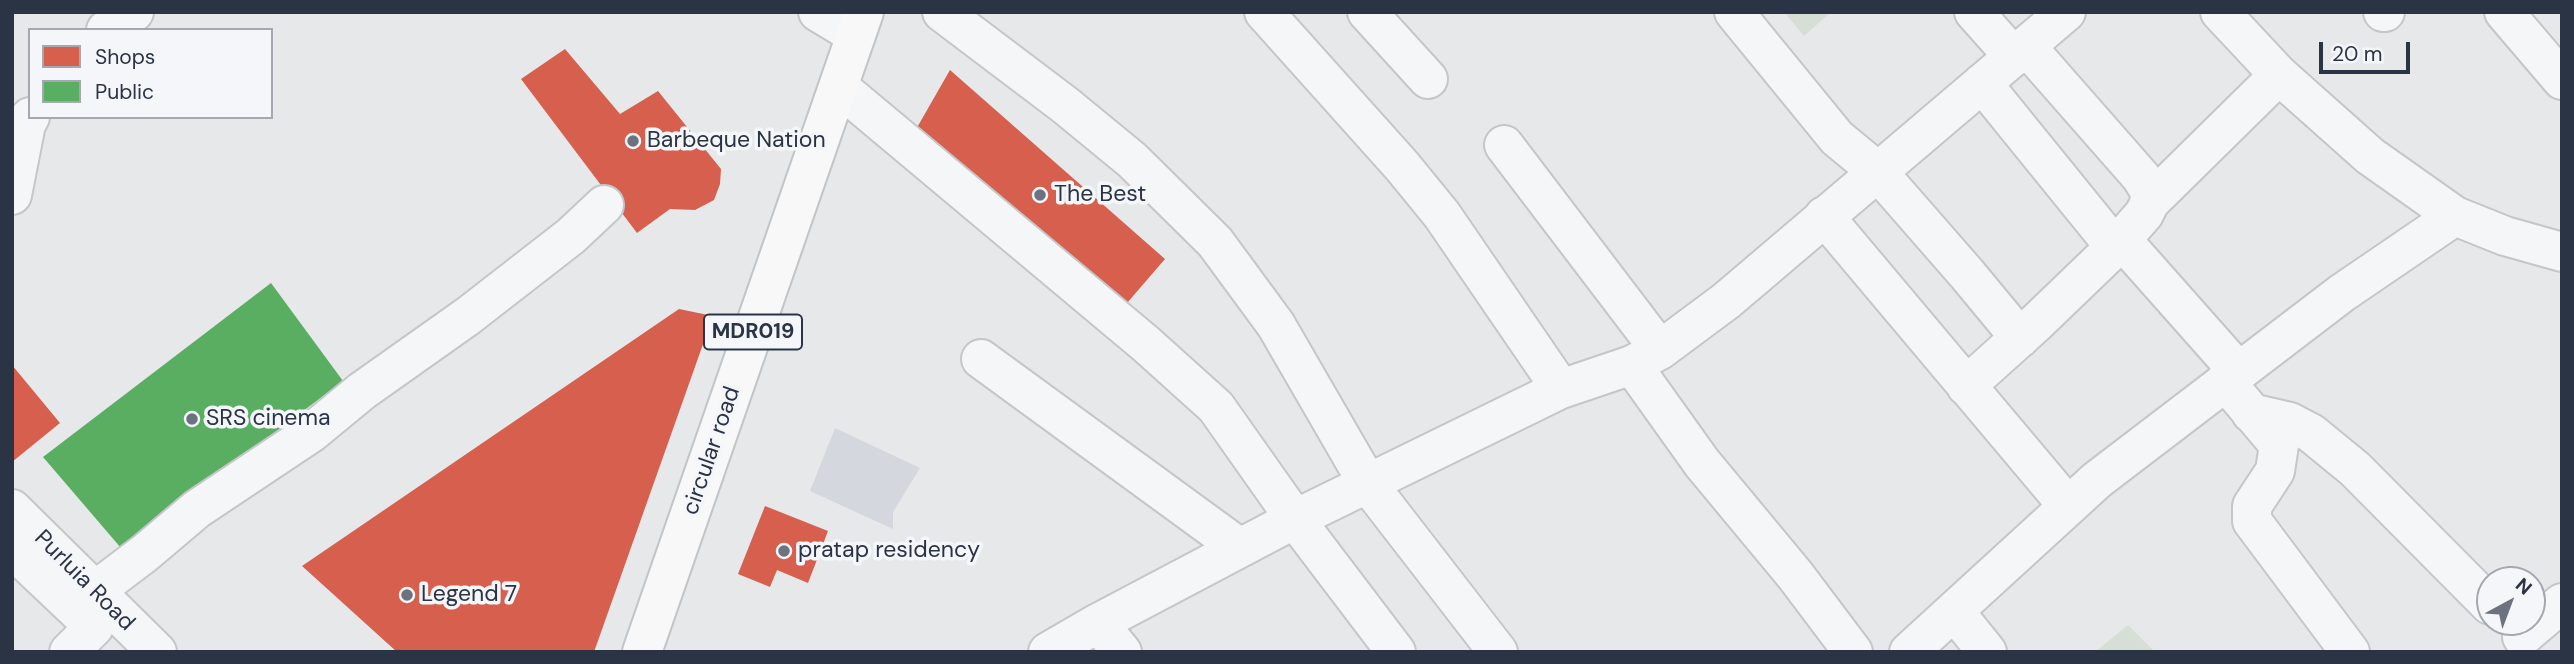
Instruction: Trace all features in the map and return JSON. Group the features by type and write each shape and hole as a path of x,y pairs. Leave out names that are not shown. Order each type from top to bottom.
{"main road":[{"name":"circular road","path":"642,652 860,23"}],"street":[{"path":"109,28 134,12"},
{"path":"818,12 860,23"},
{"path":"942,12 1065,105 1132,160 1215,242 1276,325 1368,484 1498,652"},
{"path":"1265,12 1442,215 1561,388"},
{"path":"1367,12 1428,79"},
{"path":"1734,12 1837,138 1877,171 2020,338"},
{"path":"1974,12 2020,52 2141,177 2149,190 2150,202"},
{"path":"1048,652 1295,519 1561,388 1646,357 1726,301 2066,12"},
{"path":"2220,12 2279,75 2370,156 2455,216 2505,236 2562,253"},
{"path":"2504,12 2562,80"},
{"path":"1966,386 2118,243 2144,214 2150,202 2279,75"},
{"path":"1982,83 2231,376 2251,413 2278,445 2275,471 2252,506 2252,521 2350,652"},
{"path":"839,87 1136,335 1216,407 1295,519 1396,652"},
{"path":"12,195 29,119"},
{"path":"1504,145 1646,357 1702,463 1795,575 1853,652"},
{"path":"92,590 136,560 197,509 311,433 362,390 468,316 571,236 604,205"},
{"path":"1824,216 2068,506"},
{"path":"1909,652 2097,480 2342,293 2455,216"},
{"path":"981,359 1240,548"},
{"path":"2251,413 2290,422 2311,433 2355,469 2476,591"},
{"name":"Purluia Road","path":"12,509 157,652"},
{"name":"Purluia Road","path":"12,549 94,643"},
{"path":"2522,637 2562,603"},
{"path":"1954,611 1987,652"},
{"path":"1098,623 1122,652"}],"shaded area":[{"path":"1784,12 1831,12 1804,36"},
{"path":"835,428 920,468 893,512 893,529 810,491"},
{"path":"2128,625 2155,652 2095,652"}],"building: Shops":[{"name":"Barbeque Nation","path":"565,49 620,114 658,91 721,169 720,184 714,200 695,210 670,209 637,233 521,79"},
{"name":"The Best","path":"950,70 1165,259 1121,310 915,131"},
{"path":"679,309 713,316 594,652 397,652 302,566"},
{"path":"12,365 60,423 12,462"},
{"name":"pratap residency","path":"765,506 828,531 808,583 777,570 770,587 738,574"}],"building: Public":[{"name":"SRS cinema","path":"271,283 343,381 121,548 43,457"}],"place":[{"name":"Barbeque Nation","path":"633,141"},
{"name":"The Best","path":"1040,195"},
{"name":"SRS cinema","path":"192,419"},
{"name":"pratap residency","path":"784,551"},
{"name":"Legend 7","path":"407,595"}]}
